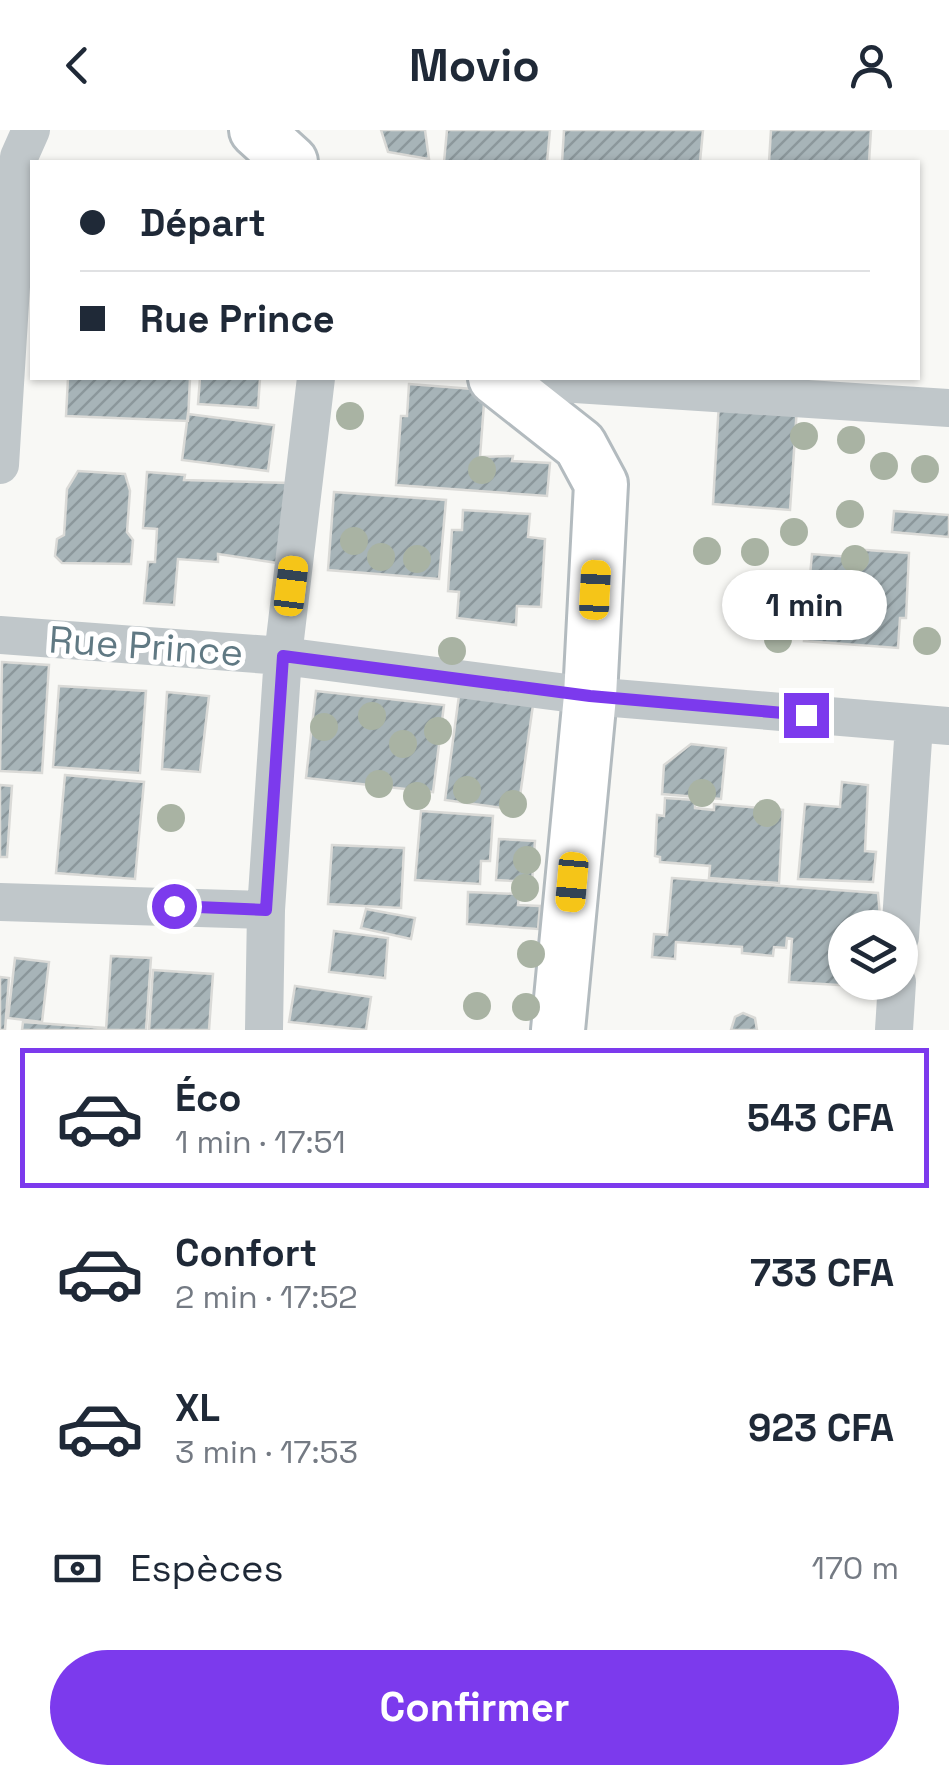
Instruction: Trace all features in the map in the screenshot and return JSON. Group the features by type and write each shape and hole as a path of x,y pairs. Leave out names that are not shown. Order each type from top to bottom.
{"street":[{"path":"0,465 19,158 32,130"},
{"path":"256,130 289,160"},
{"path":"264,1030 266,910 283,656 316,380"},
{"path":"499,380 580,444 601,484 590,696 558,1030"},
{"path":"526,380 949,408"},
{"name":"Rue Prince","path":"0,635 283,656 590,696 932,725"},
{"path":"904,910 932,725"},
{"path":"0,902 266,910"},
{"path":"894,1030 896,1000"}],"building":[{"path":"381,130 425,130 429,159 388,152"},
{"path":"447,130 550,130 547,160 444,160"},
{"path":"564,130 703,130 700,160 562,160"},
{"path":"771,130 871,130 869,160 769,160"},
{"path":"68,380 190,380 188,421 66,416"},
{"path":"200,380 260,380 258,408 198,404"},
{"path":"409,384 485,390 480,457 513,456 512,461 550,463 547,496 396,485 401,416 407,416"},
{"path":"719,402 797,407 790,510 713,504"},
{"path":"188,414 274,425 268,471 182,460"},
{"path":"78,471 125,474 130,491 127,532 133,540 131,564 62,563 55,556 57,539 64,535 67,489"},
{"path":"147,472 185,475 184,480 290,483 284,564 218,554 218,562 178,559 174,605 144,603 148,562 155,562 157,529 143,528"},
{"path":"334,492 446,500 439,579 328,570"},
{"path":"463,510 530,514 528,537 545,539 541,607 517,606 516,625 457,618 459,592 448,591 452,530 462,530"},
{"path":"894,511 949,515 949,537 892,532"},
{"path":"852,549 909,553 906,618 900,618 898,648 804,641 812,554 851,557"},
{"path":"2,662 49,665 42,773 0,771"},
{"path":"59,686 146,691 140,773 53,767"},
{"path":"460,688 534,698 518,810 445,800"},
{"path":"316,691 444,705 433,792 306,778"},
{"path":"167,692 209,696 200,772 162,769"},
{"path":"691,744 726,748 721,799 662,794 664,765"},
{"path":"65,775 144,782 135,879 56,873"},
{"path":"842,782 868,785 865,851 876,852 873,882 798,879 805,804 840,807"},
{"path":"0,785 12,786 7,857 0,857"},
{"path":"665,798 695,800 695,808 714,810 714,804 783,810 779,883 709,878 710,866 660,862 660,857 655,856 657,815 664,816"},
{"path":"421,811 493,816 490,861 481,861 480,884 415,880"},
{"path":"499,839 535,841 532,882 496,880"},
{"path":"332,845 404,848 401,908 328,904"},
{"path":"672,878 878,893 879,910 828,910 828,984 789,982 792,939 787,938 786,948 774,947 773,956 742,953 742,947 676,942 675,959 652,957 654,934 667,935"},
{"path":"468,892 519,894 518,905 540,906 538,929 467,924"},
{"path":"366,909 415,918 411,939 361,928"},
{"path":"334,931 388,938 385,978 329,972"},
{"path":"111,956 151,958 146,1030 106,1030"},
{"path":"15,958 49,962 42,1022 8,1018"},
{"path":"153,970 213,974 209,1030 149,1030"},
{"path":"0,977 9,978 5,1030 0,1030"},
{"path":"295,986 371,997 366,1030 289,1022"},
{"path":"743,1013 755,1018 757,1030 731,1030 735,1017"},
{"path":"23,1022 105,1028 105,1030 22,1030"}],"route":[{"path":"174,906 266,910 283,656 590,696 806,715"}]}
